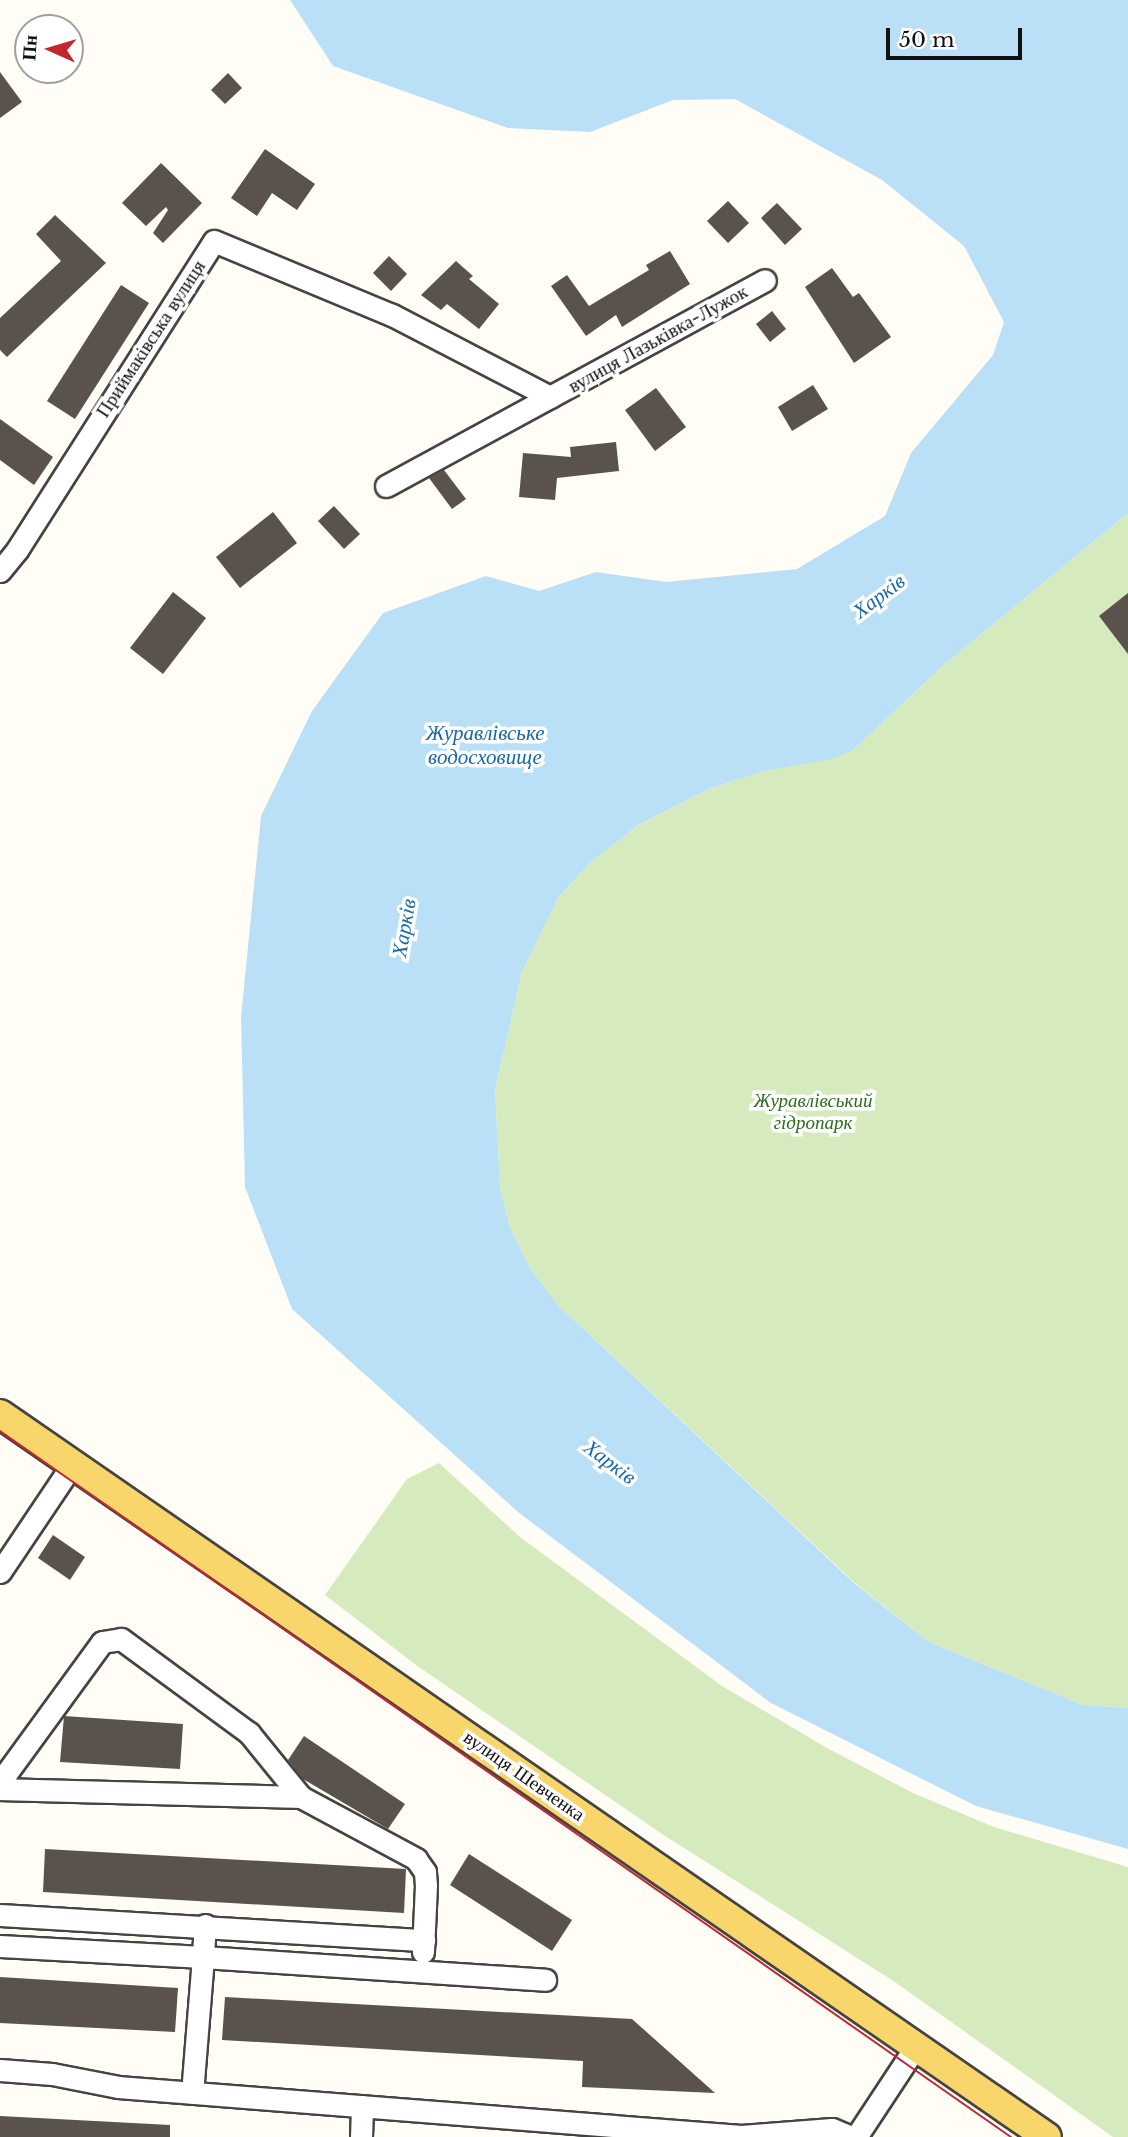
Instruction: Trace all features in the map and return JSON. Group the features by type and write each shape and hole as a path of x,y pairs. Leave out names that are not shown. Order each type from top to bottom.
{"main road":[{"name":"вулиця Шевченка","path":"0,1414 1048,2137"}],"street":[{"name":"Приймаківська вулиця","path":"0,571 17,550 214,241 392,315 550,397"},
{"name":"вулиця Лазьківка-Лужок","path":"386,486 765,280"},
{"path":"0,1572 72,1465"},
{"path":"0,1782 102,1642 121,1639 249,1733 301,1797 416,1860 425,1872 426,1885 422,1971"},
{"path":"0,1789 301,1797"},
{"path":"0,1915 424,1940"},
{"path":"192,2093 205,1925"},
{"path":"0,1946 545,1980"},
{"path":"0,2070 51,2074 118,2087 192,2093 741,2136 807,2134 832,2129 853,2137 916,2046"},
{"path":"361,2137 362,2106"}],"green space":[{"name":"Журавлівський гідропарк","path":"1128,513 1128,1708 1083,1705 929,1642 855,1583 558,1305 531,1269 510,1227 500,1187 495,1090 522,972 558,898 590,863 638,825 711,788 765,771 852,751 946,663"},
{"path":"439,1463 520,1537 722,1686 827,1748 913,1793 994,1827 1128,1867 1128,2137 1113,2137 895,1982 662,1834 416,1665 325,1595 407,1479"}],"water":[{"name":"Журавлівське водосховище","path":"290,0 1128,0 1128,513 946,663 852,751 831,759 765,771 711,788 638,825 590,863 558,898 522,972 495,1090 500,1187 510,1227 531,1269 558,1305 854,1583 929,1642 1083,1705 1128,1708 1128,1849 976,1806 771,1703 518,1512 292,1309 245,1187 241,1017 261,816 312,711 383,613 486,576 539,591 596,572 666,582 797,569 885,516 911,453 993,355 1004,322 964,246 882,180 735,99 673,100 590,132 508,128 333,66"}],"building":[{"path":"0,72 22,102 0,118"},
{"path":"228,73 242,88 225,104 211,90"},
{"path":"265,149 315,184 297,210 272,193 257,216 231,198"},
{"path":"161,163 202,203 163,243 153,233 168,210 166,207 146,226 122,203"},
{"path":"728,201 749,223 728,243 707,221"},
{"path":"777,203 802,229 785,245 761,218"},
{"path":"55,215 106,263 7,357 0,350 0,318 61,261 36,234"},
{"path":"670,251 690,284 622,327 616,315 586,336 551,286 567,275 589,306 649,270 646,265"},
{"path":"389,256 407,274 391,291 373,273"},
{"path":"456,261 473,276 469,279 499,304 479,329 447,304 441,310 421,295"},
{"path":"832,268 853,297 859,293 891,337 854,363 805,287"},
{"path":"121,285 149,303 75,419 47,401"},
{"path":"772,311 786,329 770,342 756,324"},
{"path":"813,385 828,409 792,431 778,407"},
{"path":"656,388 686,427 655,451 625,410"},
{"path":"0,419 53,457 34,485 0,460"},
{"path":"616,442 619,471 557,478 555,500 519,497 523,453 571,457 570,447"},
{"path":"444,470 466,499 452,509 429,478"},
{"path":"334,506 360,534 344,549 318,521"},
{"path":"273,512 297,543 240,588 216,557"},
{"path":"173,592 206,618 163,674 130,648"},
{"path":"1128,593 1128,654 1099,616"},
{"path":"53,1535 85,1557 70,1580 38,1558"},
{"path":"64,1716 183,1724 180,1769 60,1762"},
{"path":"304,1736 405,1804 388,1829 303,1779 288,1760"},
{"path":"45,1849 406,1869 404,1913 43,1892"},
{"path":"469,1854 572,1920 552,1951 450,1885"},
{"path":"0,1977 178,1988 175,2032 0,2023"},
{"path":"225,1997 632,2019 715,2093 582,2087 583,2061 222,2040"},
{"path":"0,2116 170,2125 170,2137 0,2137"}],"tram line":[{"path":"0,1431 1011,2137"}],"water label":[{"name":"Харків","path":"879,596"},
{"name":"Харків","path":"404,928"},
{"name":"Харків","path":"610,1462"}]}
